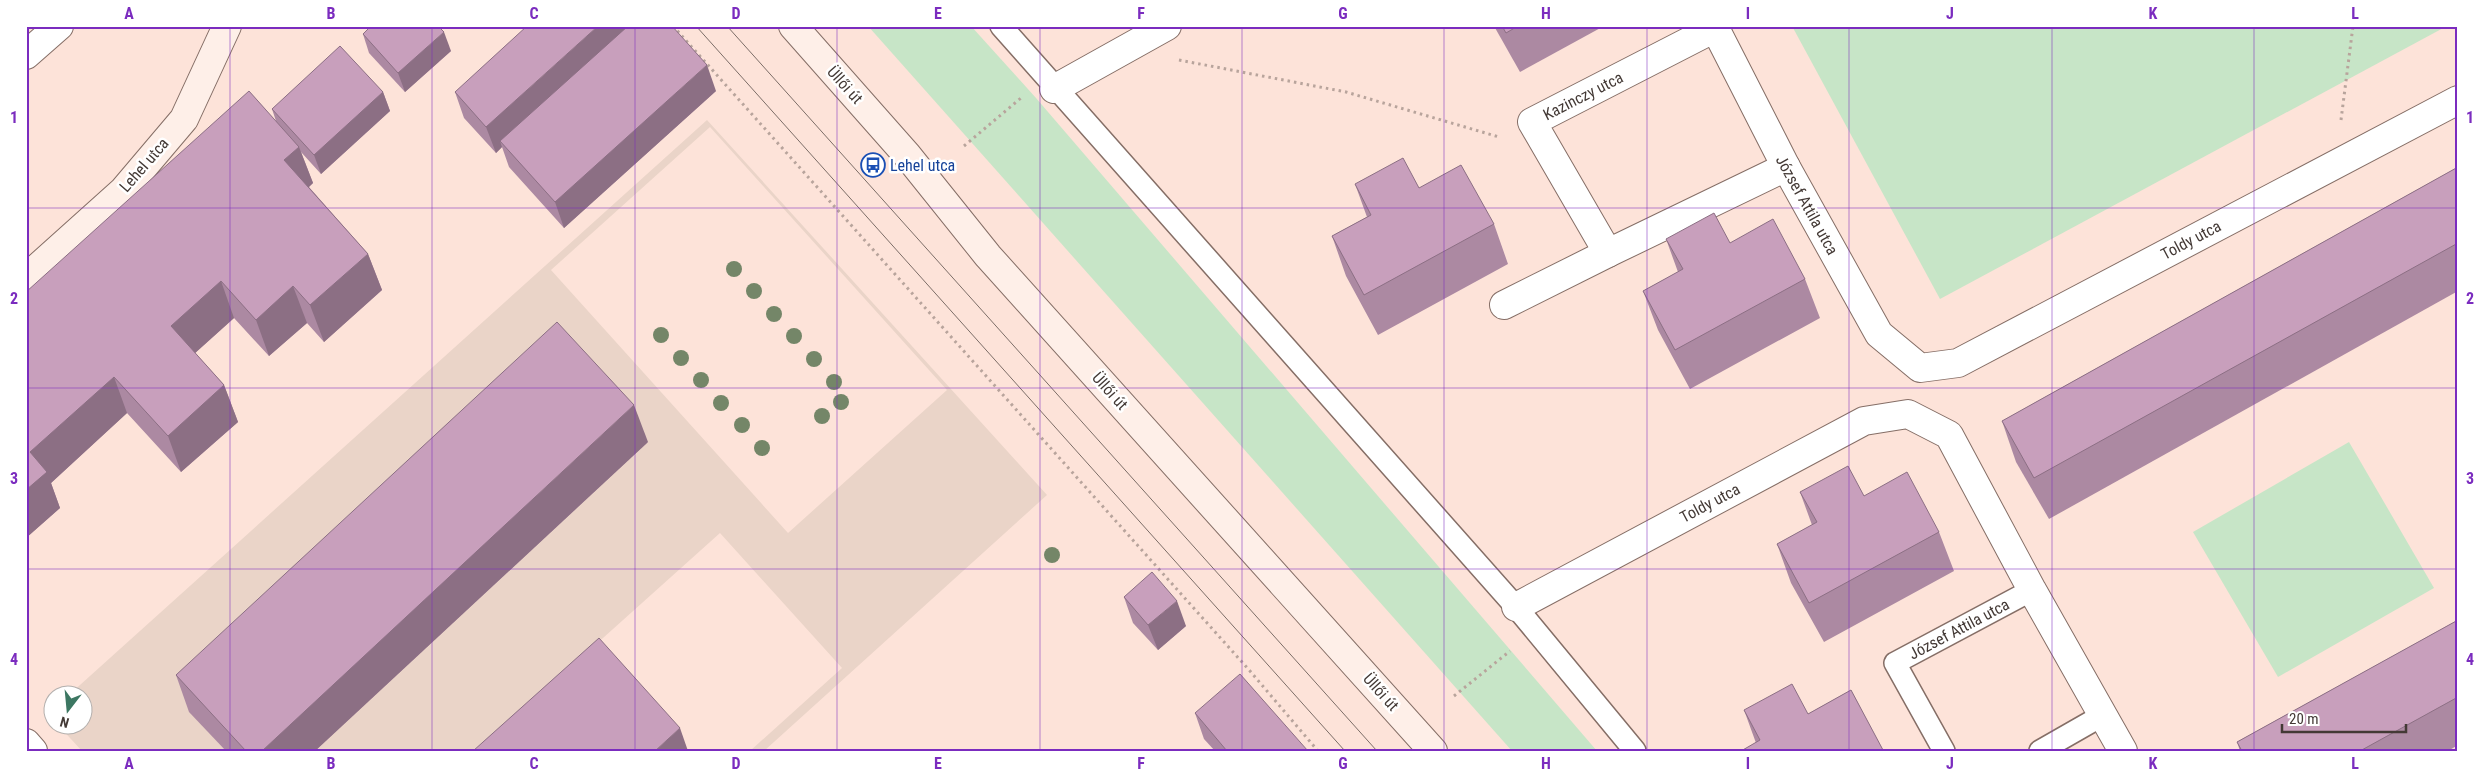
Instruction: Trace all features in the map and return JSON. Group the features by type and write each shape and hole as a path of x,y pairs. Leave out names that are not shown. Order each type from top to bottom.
{"main road":[{"name":"Lehel utca","path":"26,278 123,191 184,119 227,26"},
{"name":"Üllői út","path":"793,26 907,155 988,256 1433,751"}],"street":[{"path":"26,55 59,26"},
{"path":"1049,83 1124,50 1167,26"},
{"name":"Kazinczy utca","path":"1608,253 1532,122 1714,27"},
{"name":"József Attila utca","path":"1714,27 1786,167 1878,334 1920,368"},
{"name":"Toldy utca","path":"1920,368 1958,363 2458,100"},
{"path":"1504,305 1786,167"},
{"name":"Toldy utca","path":"1516,607 1864,421 1908,414 1949,435 2032,590"},
{"path":"2032,590 2123,751"},
{"path":"26,743 33,751"}],"lane":[{"path":"1000,26 1516,607 1635,751"},
{"name":"József Attila utca","path":"1944,751 1895,663 2032,590"},
{"path":"2040,751 2103,714"}],"path":[{"path":"673,26 1250,671 1318,751"},
{"path":"2335,164 2353,26"},
{"path":"1124,50 1346,92 1548,151"},
{"path":"964,146 1049,83"},
{"path":"1454,696 1535,630"}],"shaded area":[{"path":"707,120 1047,495 764,751 750,751 842,668 720,533 477,751 82,751 66,734 92,734 92,684 81,684","holes":["710,127 947,390 788,533 551,270"]}],"green space":[{"path":"868,26 971,26 1036,98 1597,751 1512,751"},
{"path":"1792,26 2447,26 1940,299"},
{"path":"2349,442 2434,588 2278,677 2193,532"}],"building":[{"path":"371,26 438,26 444,32 398,73 363,34"},
{"path":"527,26 598,26 486,127 455,92"},
{"path":"628,26 672,26 707,65 555,202 500,141"},
{"path":"1502,26 1518,26 1506,33"},
{"path":"340,46 383,92 314,155 272,109"},
{"path":"249,91 299,147 284,160 368,254 310,305 293,286 256,320 221,281 171,326 224,385 168,436 114,377 30,452 47,472 26,490 26,292"},
{"path":"1403,158 1419,188 1461,165 1494,224 1364,295 1332,236 1371,215 1355,184"},
{"path":"2458,167 2458,243 2034,478 2002,421"},
{"path":"1714,213 1730,243 1773,219 1805,279 1675,350 1643,291 1683,269 1666,239"},
{"path":"557,322 634,405 262,751 246,751 176,675"},
{"path":"1848,466 1864,496 1907,472 1939,532 1809,603 1777,544 1817,522 1800,492"},
{"path":"1152,572 1177,601 1148,625 1124,597"},
{"path":"2458,620 2458,697 2360,751 2242,751 2237,742"},
{"path":"599,638 680,728 655,751 473,751"},
{"path":"1240,674 1308,751 1227,751 1195,713"},
{"path":"1792,684 1808,714 1851,690 1883,750 1741,751 1760,740 1744,710"}],"tram line":[{"path":"696,26 1345,751"},
{"path":"727,26 1377,751"}],"place":[{"name":"Lehel utca","path":"873,165"}]}
